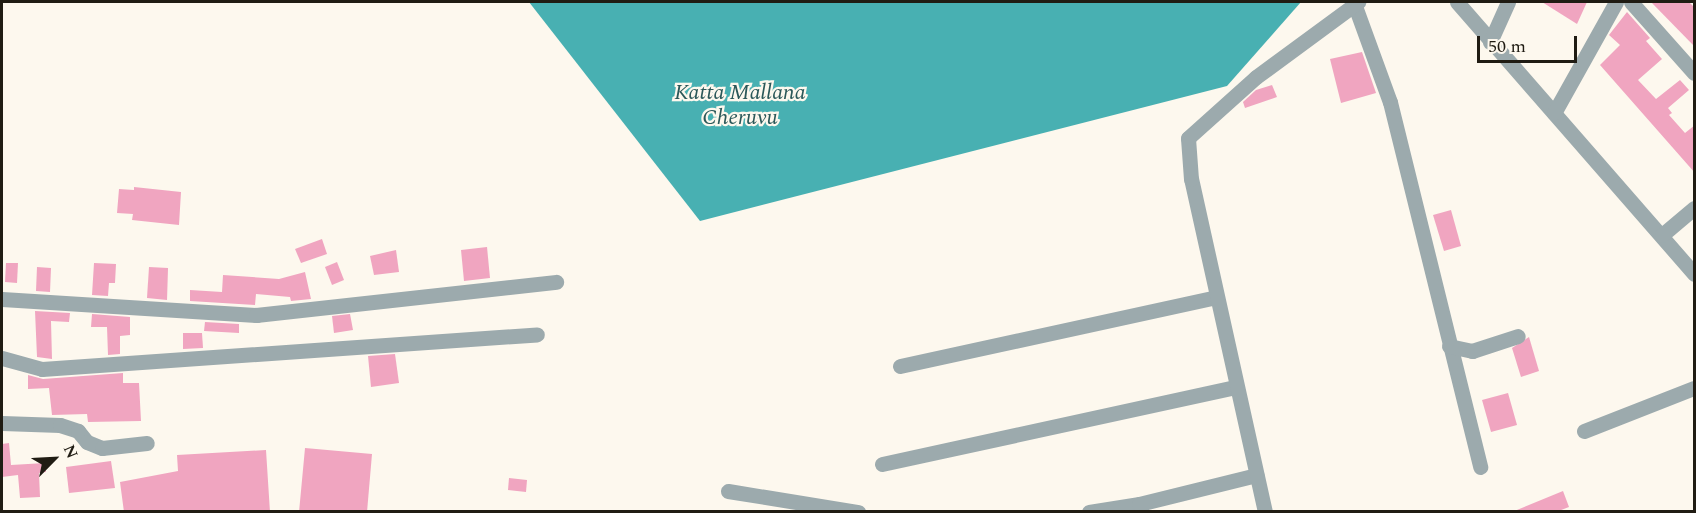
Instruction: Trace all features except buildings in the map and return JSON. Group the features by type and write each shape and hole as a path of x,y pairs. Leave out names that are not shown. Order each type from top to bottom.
{"street":[{"path":"1456,2 1695,274"},
{"path":"1490,42 1508,2"},
{"path":"1554,113 1616,2"},
{"path":"1635,3 1695,73"},
{"path":"1265,512 1235,387 1191,179 1188,138 1256,77 1356,4 1390,102 1480,467"},
{"path":"1662,235 1695,208"},
{"path":"2,299 256,315 556,282"},
{"path":"900,366 1217,297"},
{"path":"2,358 42,369 537,334"},
{"path":"1449,346 1472,351 1518,336"},
{"path":"882,464 1235,387"},
{"path":"1584,431 1695,388"},
{"path":"2,423 60,426 78,431 87,442 102,448 147,442"},
{"path":"1089,512 1139,504 1256,475"},
{"path":"728,490 858,512"}],"water":[{"name":"Katta Mallana Cheruvu","path":"529,2 1301,2 1227,86 700,221"}]}
